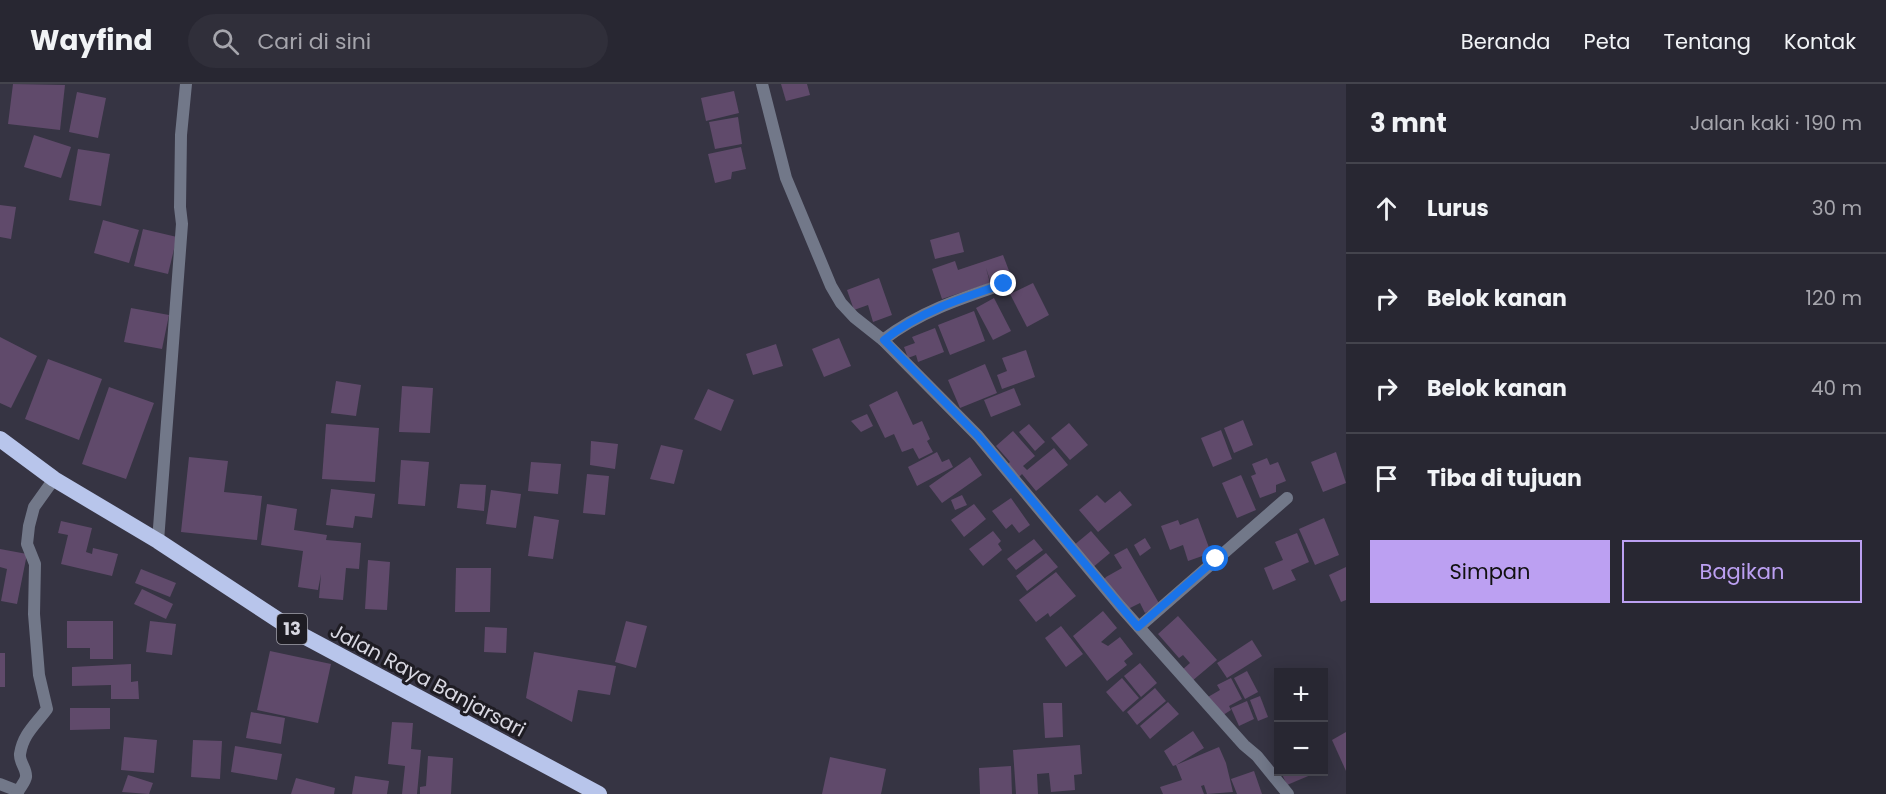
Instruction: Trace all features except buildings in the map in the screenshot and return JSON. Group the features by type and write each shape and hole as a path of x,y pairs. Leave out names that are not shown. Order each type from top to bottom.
{"highway":[{"name":"Jalan Raya Banjarsari","path":"0,439 54,479 158,541 298,633 599,794"}],"street":[{"path":"158,541 180,246 182,135 186,84"},
{"path":"762,84 786,178 831,286 841,303 854,317 884,340 978,436 1138,627 1244,745 1257,756 1288,794"},
{"path":"884,340 900,327 948,304 1004,284"},
{"path":"0,784 17,793 25,781 27,774 20,758 22,747 26,734 47,709 38,665 34,614 35,564 27,544 34,507 54,479"},
{"path":"1138,627 1287,498"}],"route":[{"path":"1004,284 975,293 919,317 900,327 884,340 978,436 1138,627 1216,559"}]}
